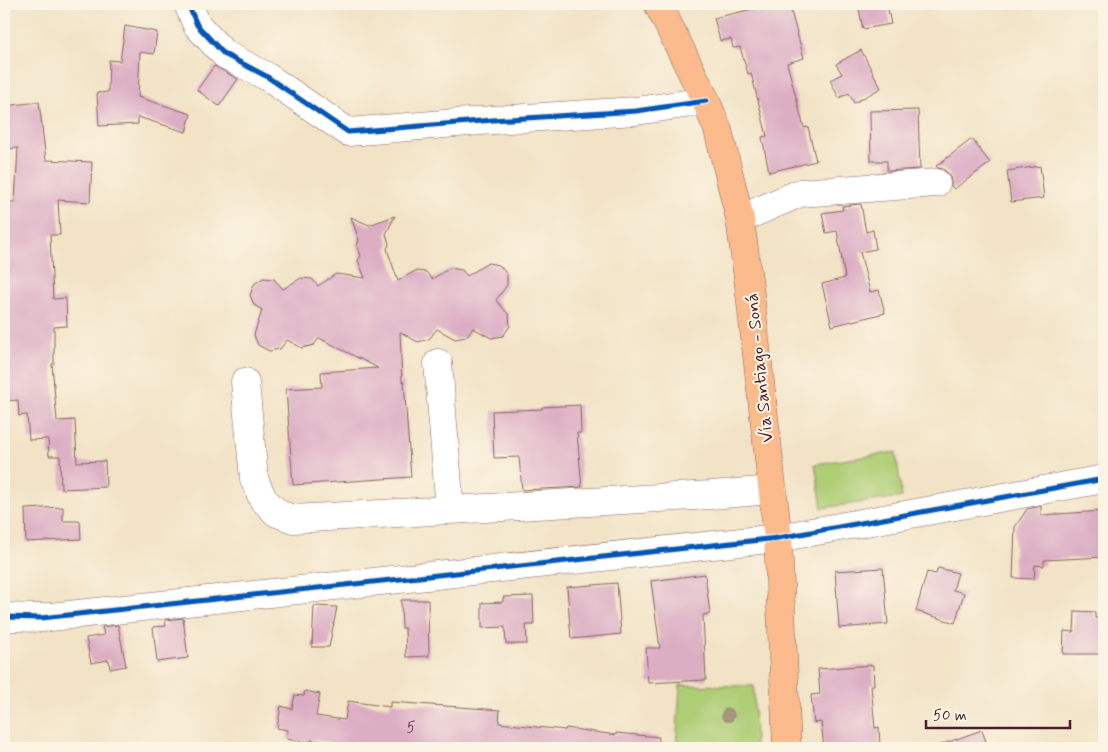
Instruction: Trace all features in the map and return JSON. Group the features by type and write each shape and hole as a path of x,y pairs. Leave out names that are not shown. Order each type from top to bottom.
{"main road":[{"name":"Vía Santiago - Soná","path":"658,4 706,101 718,130 740,219 778,538 786,748"}],"street":[{"path":"188,4 197,25 224,54 266,76 348,132 636,111 706,101"},
{"path":"740,219 800,192 936,183"},
{"path":"438,362 450,510"},
{"path":"245,382 254,479 263,499 277,513 293,519 701,496 773,490"},
{"path":"4,617 51,617 778,538 1104,479"}],"green space":[{"path":"896,452 902,497 822,508 815,464"},
{"path":"680,685 754,686 755,748 676,748"}],"building":[{"path":"774,4 789,4 804,58 787,63 804,128 808,127 816,161 769,172 762,137 767,136 751,73 748,74 740,47 733,48 731,39 720,41 714,18"},
{"path":"858,4 887,4 891,24 863,29"},
{"path":"125,26 157,32 154,54 140,52 138,97 191,114 186,132 138,117 138,124 99,126 97,93 108,92 109,60 120,61"},
{"path":"861,50 881,88 854,103 849,93 839,98 830,80 842,74 836,64"},
{"path":"214,66 238,79 219,106 197,90"},
{"path":"39,102 46,160 92,162 90,202 58,200 60,235 50,235 53,299 66,298 67,326 54,327 54,364 52,364 57,421 75,420 77,462 105,461 106,487 61,489 60,456 49,456 48,439 29,440 27,415 19,416 18,400 4,401 4,271 8,271 7,237 4,237 4,202 15,202 18,148 4,149 4,106"},
{"path":"918,110 920,169 887,171 887,161 871,161 870,111"},
{"path":"972,139 990,163 954,189 951,186 949,174 936,166"},
{"path":"1040,166 1044,198 1011,202 1007,171"},
{"path":"861,204 866,232 873,230 876,249 860,252 870,292 879,290 885,313 832,326 822,284 845,278 837,231 826,233 822,213 843,210 842,206"},
{"path":"395,216 386,234 389,244 387,249 398,281 415,271 426,272 432,279 450,268 462,270 467,276 488,263 499,265 507,274 507,285 496,300 509,315 510,326 503,336 491,338 473,328 466,337 455,339 437,329 429,339 418,342 400,332 402,382 404,382 411,477 293,485 286,389 322,387 321,372 378,368 319,338 314,345 302,348 287,340 280,349 269,351 258,345 254,335 262,310 254,305 250,295 254,284 263,278 274,279 283,289 301,278 312,279 318,286 336,274 365,278 358,260 361,256 357,245 359,240 351,217 369,225"},
{"path":"580,405 581,433 577,433 582,487 522,490 519,457 494,458 492,411"},
{"path":"1041,506 1041,515 1104,511 1104,557 1044,560 1044,566 1035,565 1034,579 1013,578 1015,527 1027,509"},
{"path":"63,507 63,521 80,521 81,539 26,542 25,509"},
{"path":"883,568 888,624 839,628 835,571"},
{"path":"938,568 958,573 953,590 964,593 955,623 916,611 927,572 936,574"},
{"path":"705,574 710,614 703,615 706,680 648,683 646,648 660,648 651,581"},
{"path":"617,583 621,634 571,639 567,587"},
{"path":"533,596 534,625 526,625 527,644 506,644 505,627 482,628 482,603 503,602 503,597"},
{"path":"401,600 428,600 429,656 406,657 405,628 402,628"},
{"path":"314,606 337,607 329,647 312,647"},
{"path":"1075,611 1095,612 1095,618 1104,618 1104,654 1063,654 1064,631 1074,632"},
{"path":"183,618 188,658 157,662 153,627 166,626 165,620"},
{"path":"118,625 126,666 110,669 109,660 91,663 86,638 104,635 102,627"},
{"path":"873,665 874,685 871,685 875,728 879,727 880,748 824,748 821,722 814,723 811,695 820,694 818,669"},
{"path":"305,691 320,694 316,716 345,720 348,701 390,707 390,702 500,710 499,723 565,730 566,728 616,735 616,733 659,737 658,748 368,748 311,740 310,744 287,739 288,730 277,728 281,706 292,709 295,695 304,696"},
{"path":"982,730 988,748 938,748 937,746"}],"cycle path":[{"path":"188,4 197,25 224,54 266,76 348,132 636,111 706,101"},
{"path":"4,617 41,618 778,538 1104,479"}]}
